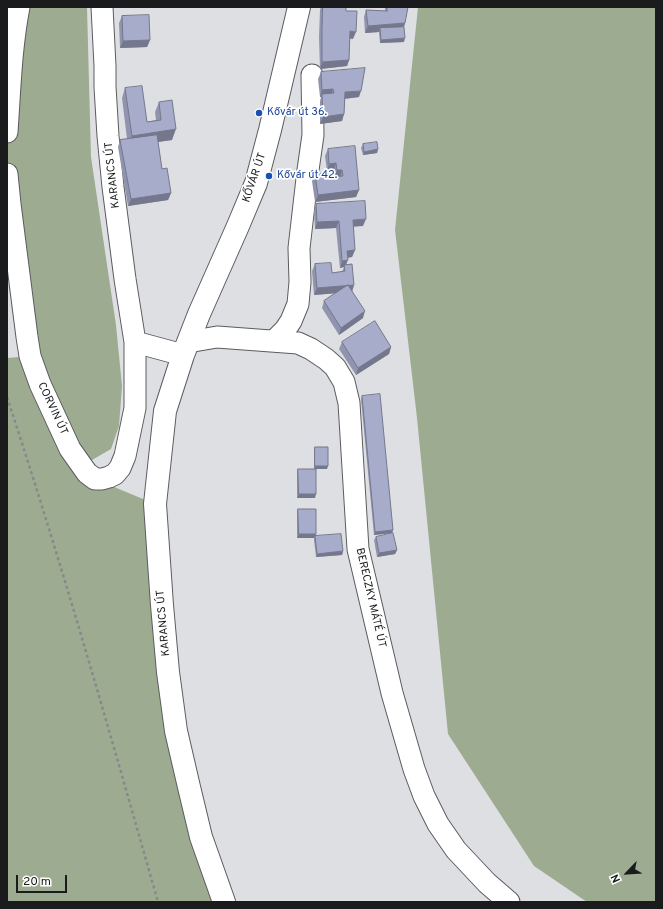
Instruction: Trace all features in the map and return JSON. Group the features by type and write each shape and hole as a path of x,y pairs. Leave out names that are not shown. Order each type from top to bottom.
{"main road":[{"name":"KŐVÁR ÚT","path":"186,348 199,314 256,183 299,7"},
{"name":"KARANCS ÚT","path":"186,348 165,411 155,504 168,672 176,731 201,837 224,902"}],"street":[{"path":"7,132 10,74 19,7"},
{"name":"KARANCS ÚT","path":"102,7 105,87 114,187 125,279 135,342"},
{"path":"274,341 285,330 298,304 300,282 300,248 313,135 312,75"},
{"name":"CORVIN ÚT","path":"7,174 30,356 40,384 70,449 87,473 95,479 102,479 115,474 120,468 125,456 134,408 135,342"},
{"name":"BERECZKY MÁTÉ ÚT","path":"186,348 217,337 298,343 311,349 326,359 335,368 344,382 349,403 358,549 392,693 414,769 424,796 438,824 456,850 487,883 509,902"},
{"path":"135,342 186,348"}],"path":[{"path":"7,397 91,666 158,902"}],"green space":[{"path":"19,7 87,7 91,157 116,325 122,386 119,426 111,449 92,460 79,462 95,479 155,504 168,672 224,902 7,902 7,358 30,356 7,174 7,132"},
{"path":"418,7 656,7 656,902 587,902 534,866 448,734 417,418 395,230"}],"building":[{"path":"323,7 346,7 346,11 357,11 356,32 350,31 349,60 322,62"},
{"path":"387,7 408,7 405,23 368,26 366,10 387,11"},
{"path":"149,15 150,40 123,41 122,16"},
{"path":"404,27 405,38 381,40 380,28"},
{"path":"365,68 361,91 345,92 344,114 323,117 322,94 334,93 333,89 322,90 321,72"},
{"path":"142,86 147,122 161,120 159,102 172,100 176,129 132,136 125,88"},
{"path":"157,135 162,169 167,168 171,193 131,199 120,140"},
{"path":"377,142 378,149 364,152 363,144"},
{"path":"355,146 359,190 318,195 315,174 331,172 332,177 343,176 342,170 337,170 336,163 329,164 328,149"},
{"path":"365,201 366,219 353,220 355,250 347,251 348,260 342,261 339,221 317,222 316,204"},
{"path":"331,263 332,273 345,271 344,265 352,264 354,285 317,288 315,264"},
{"path":"348,285 365,311 341,328 324,301"},
{"path":"375,321 391,347 358,368 342,342"},
{"path":"380,394 393,530 375,532 362,396"},
{"path":"315,447 328,447 328,466 315,466"},
{"path":"298,469 316,469 316,494 299,494"},
{"path":"298,509 316,509 316,534 299,534"},
{"path":"393,533 397,550 379,553 376,537"},
{"path":"341,534 343,551 317,554 315,536"}],"place":[{"name":"Kővár út 36.","path":"259,113"},
{"name":"Kővár út 42.","path":"269,176"}]}
